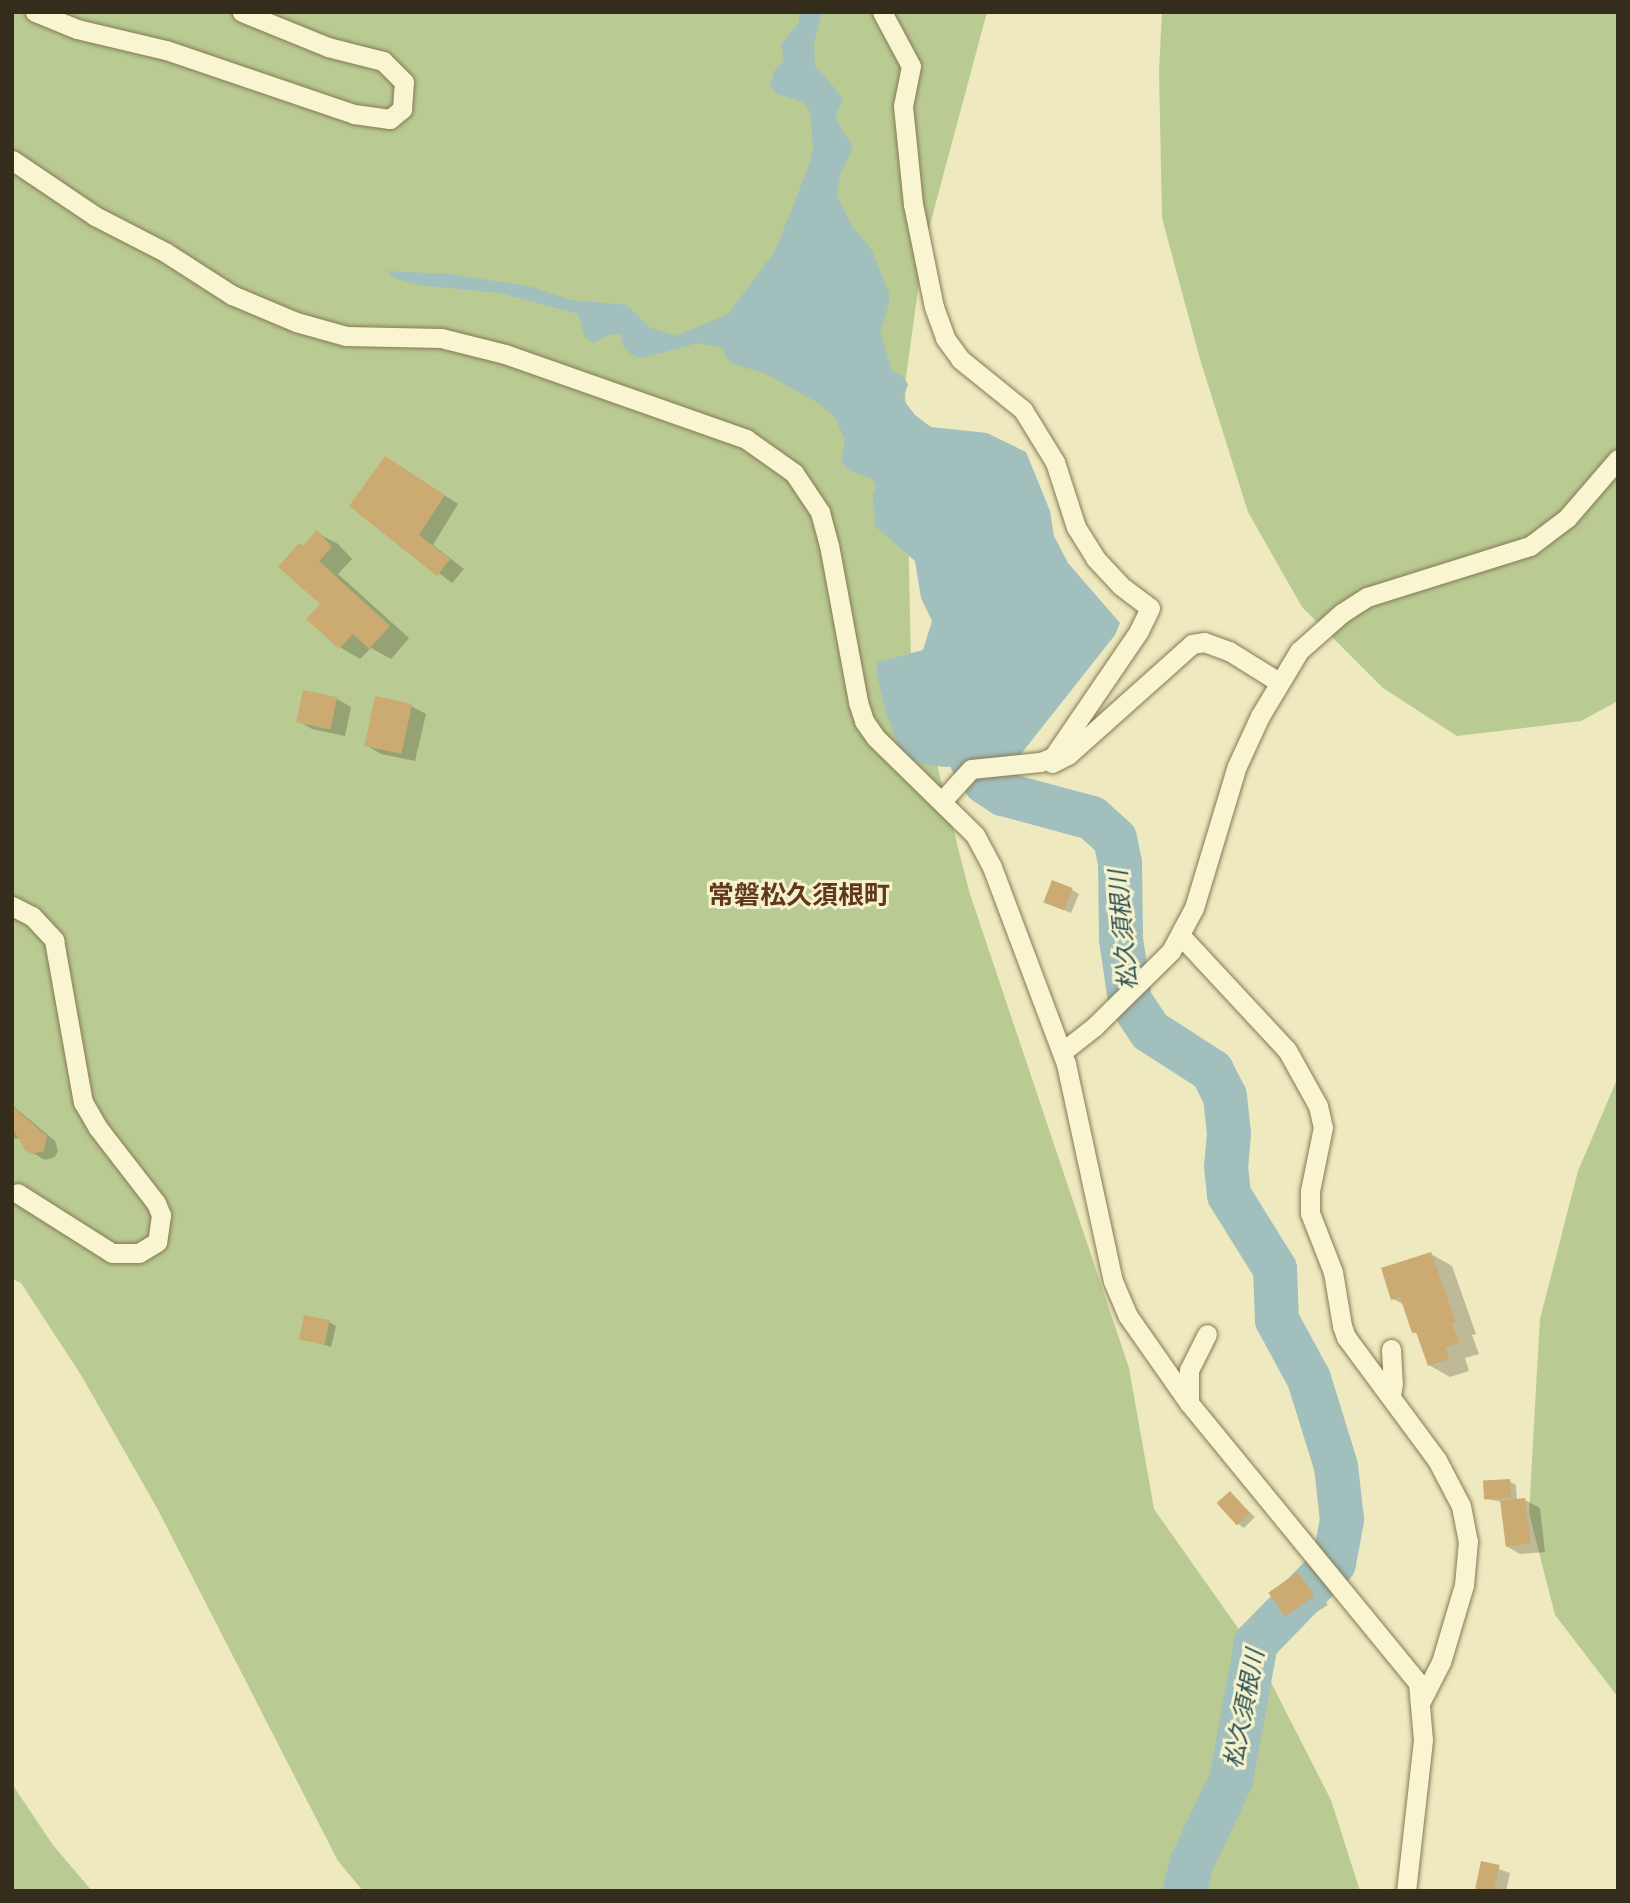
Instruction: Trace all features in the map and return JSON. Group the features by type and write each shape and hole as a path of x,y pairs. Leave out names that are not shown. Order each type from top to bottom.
{"street":[{"path":"34,12 77,29 166,50 354,114 390,119 402,109 404,82 383,61 328,47 242,12"},
{"path":"882,12 911,66 903,106 913,204 934,307 945,338 960,359 1023,410 1055,462 1076,527 1095,558 1121,586 1150,608 1139,631 1048,761"},
{"path":"12,160 94,216 165,253 232,295 296,322 346,336 441,338 470,343 746,439 794,473 820,512 864,721 875,737 943,801 980,842 1062,1052 1113,1281 1128,1317 1189,1403 1418,1683 1423,1740 1406,1891"},
{"path":"1062,1052 1094,1027 1171,951 1194,908 1237,766 1279,682 1299,651 1367,597 1530,546 1567,517 1618,459"},
{"path":"943,801 971,769 1060,762 1192,644 1204,642 1228,651 1279,682"},
{"path":"12,906 32,916 54,940 83,1102 98,1128 156,1203 161,1215 157,1242 139,1253 112,1253 17,1193"},
{"path":"1180,935 1287,1050 1318,1106 1323,1127 1310,1191 1310,1213 1334,1272 1346,1337 1446,1473 1467,1525 1464,1586 1441,1662 1420,1703"},
{"path":"1189,1403 1189,1370 1207,1334"},
{"path":"1391,1349 1391,1396"}],"green space":[{"path":"12,12 987,12 924,247 905,384 911,662 969,891 1129,1368 1154,1509 1257,1655 1331,1800 1360,1891 363,1891 338,1861 157,1508 81,1375 21,1283 12,1279"},
{"path":"1162,12 1618,12 1618,701 1581,721 1457,736 1383,688 1302,607 1248,512 1200,359 1162,218 1159,70"},
{"path":"1618,1077 1618,1697 1555,1615 1529,1513 1540,1319 1578,1171"},
{"path":"12,1784 53,1845 92,1891 12,1891"}],"water":[{"path":"798,12 822,12 814,44 815,65 843,98 835,118 853,147 840,175 837,196 852,226 871,249 889,293 889,304 880,331 892,371 901,375 908,384 903,399 915,415 931,427 987,433 1026,452 1050,511 1054,536 1068,563 1120,623 1115,635 1017,759 945,767 923,764 903,756 887,716 876,672 878,662 923,650 932,621 921,598 915,561 875,526 873,493 876,488 873,479 848,470 841,461 845,440 835,417 815,401 764,373 733,364 725,357 723,348 698,343 642,358 632,355 623,346 621,335 612,334 593,343 585,337 578,314 500,293 418,285 393,278 387,271 451,274 531,287 572,300 627,305 649,327 675,336 728,314 775,251 810,163 813,146 810,112 803,102 776,94 770,86 774,71 784,61 781,44 799,22"}],"building":[{"path":"385,456 445,495 419,535 450,559 437,576 349,506"},
{"path":"317,530 332,547 319,561 390,626 369,649 353,634 339,649 306,619 320,604 278,567 299,543 303,546"},
{"path":"303,690 337,697 330,730 296,722"},
{"path":"375,696 412,704 402,754 364,746"},
{"path":"1052,880 1073,888 1064,910 1043,902"},
{"path":"12,1106 47,1136 44,1151 32,1154 25,1150 12,1127"},
{"path":"1431,1252 1456,1322 1452,1323 1459,1343 1445,1347 1449,1359 1428,1366 1416,1332 1412,1333 1400,1297 1391,1300 1381,1268"},
{"path":"304,1315 330,1320 325,1345 299,1340"},
{"path":"1510,1479 1511,1498 1484,1499 1483,1480"},
{"path":"1230,1491 1250,1513 1237,1525 1217,1503"},
{"path":"1525,1498 1531,1544 1506,1547 1500,1501"},
{"path":"1298,1572 1315,1596 1285,1616 1269,1593"},
{"path":"1481,1861 1500,1865 1494,1891 1475,1888"}],"waterway":[{"name":"松久須根川","path":"958,722 972,761 985,782 1003,794 1092,818 1115,839 1120,863 1121,939 1130,1001 1150,1031 1212,1071 1225,1096 1229,1134 1226,1166 1229,1195 1275,1269 1277,1320 1309,1379 1336,1466 1342,1520 1334,1563 1256,1643 1231,1780 1192,1862 1185,1891"}],"district":[{"name":"常磐松久須根町","path":"799,896"}]}
